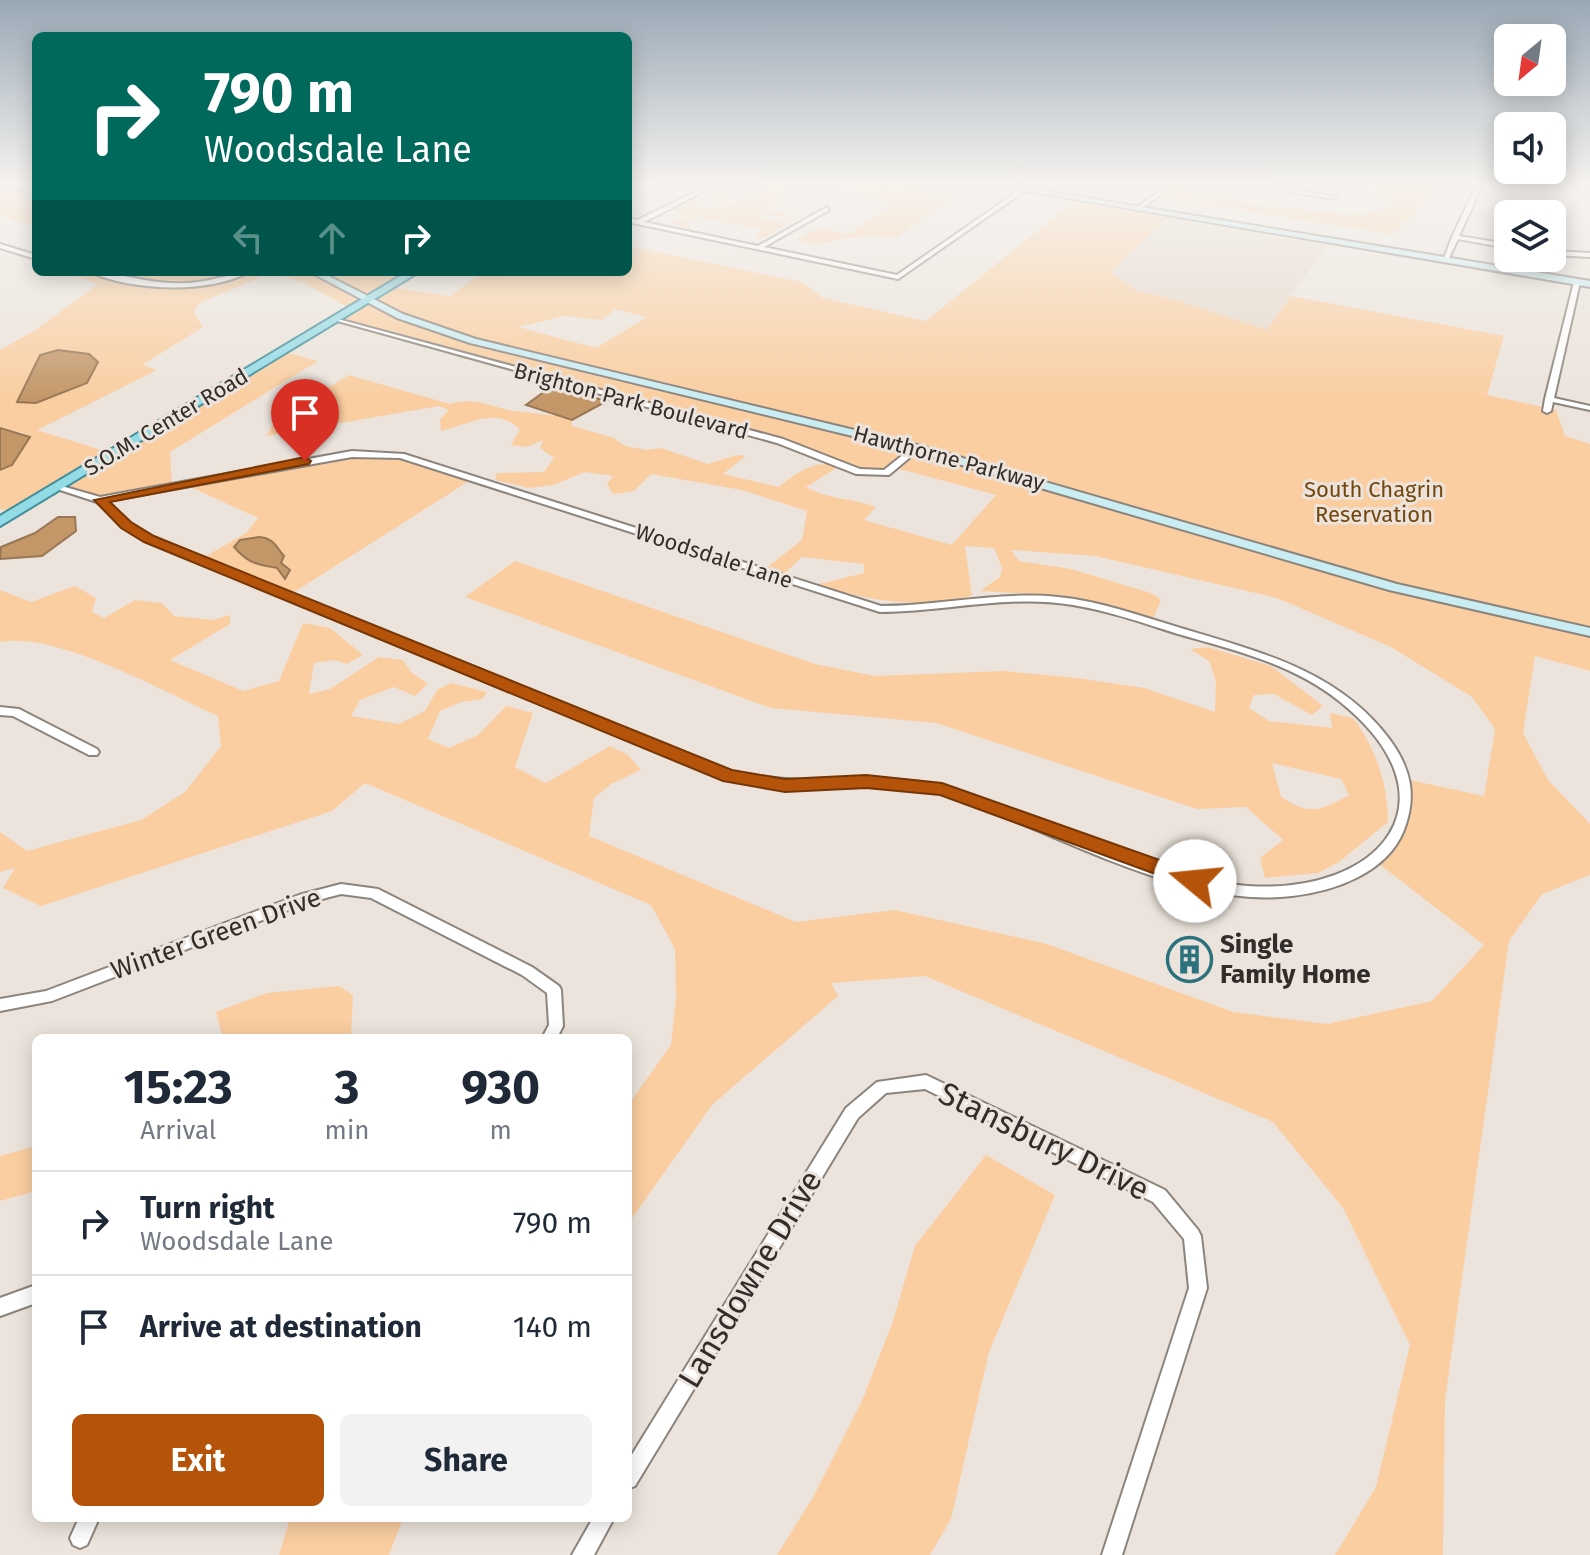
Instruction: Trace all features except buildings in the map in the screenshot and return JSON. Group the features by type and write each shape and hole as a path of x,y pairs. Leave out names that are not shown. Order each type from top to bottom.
{"main road":[{"name":"S.O.M. Center Road","path":"0,522 407,276"}],"street":[{"path":"795,255 898,277 930,255"},
{"path":"1412,255 1590,284"},
{"path":"1445,260 1447,255"},
{"path":"110,276 139,283 197,287 233,276"},
{"name":"Hawthorne Parkway","path":"322,276 432,328 542,359 917,448 1394,587 1590,632"},
{"path":"1547,411 1577,282"},
{"name":"Brighton Park Boulevard","path":"336,319 780,441 859,472 886,473 917,448"},
{"path":"1549,399 1590,408"},
{"name":"Woodsdale Lane","path":"58,488 100,500 352,454 401,456 880,609 941,609 1028,598 1099,607 1283,663 1317,678 1359,710 1401,763 1408,790 1402,819 1391,847 1367,866 1328,883 1280,892 1222,887 1178,877 942,789 866,781 785,786 729,776 149,539 126,525 100,500"},
{"path":"0,711 15,712 93,752"},
{"name":"Winter Green Drive","path":"0,1005 47,997 304,899 341,889 373,893 527,971 554,990 556,1026 551,1034"},
{"name":"Stansbury Drive","path":"882,1087 926,1082 1159,1196 1192,1236 1198,1288 1112,1555"},
{"name":"Lansdowne Drive","path":"632,1472 852,1113 882,1087"},
{"path":"0,1307 32,1295"},
{"path":"80,1538 87,1522"},
{"path":"582,1555 602,1522"}],"shaded area":[{"path":"1128,255 1319,255 1267,330 1170,298 1137,291 1109,273"},
{"path":"58,350 89,354 98,362 87,383 36,403 17,402 40,355"},
{"path":"552,386 607,401 572,420 526,405"},
{"path":"0,428 30,437 12,465 0,470"},
{"path":"58,517 75,517 76,531 42,556 0,559 1,547 35,533"},
{"path":"259,537 271,541 284,556 281,563 290,570 285,579 277,568 253,562 234,547 240,540"}],"green space":[{"name":"South Chagrin Reservation","path":"632,255 669,255 802,282 823,298 926,321 1008,255 1128,255 1110,272 1137,291 1170,298 1267,330 1291,296 1504,336 1487,395 1556,410 1565,436 1590,444 1590,671 1535,656 1523,733 1548,780 1590,824 1590,875 1542,894 1509,941 1445,1400 1443,1555 1335,1555 1376,1487 1410,1345 1343,1208 1273,1122 925,976 831,983 838,996 712,1105 632,1218 632,1100 671,1045 676,997 675,949 651,905 365,783 332,811 41,906 3,888 15,868 0,872 0,832 27,851 141,820 185,792 221,746 218,716 140,679 80,654 51,646 24,641 0,642 0,590 31,602 75,586 96,598 92,612 104,618 135,600 162,603 174,616 213,620 230,615 230,624 170,660 243,691 279,681 303,623 330,628 363,655 347,664 335,660 314,663 309,694 330,689 379,657 403,660 411,672 428,684 415,696 394,687 360,700 351,716 399,724 425,711 437,690 451,683 487,692 482,699 461,702 440,711 428,739 449,748 478,735 506,706 533,713 515,767 546,783 610,746 628,755 641,770 611,784 594,798 589,836 796,922 895,910 1047,944 1233,1012 1327,1024 1432,1001 1484,945 1374,860 1391,847 1405,779 1484,796 1495,729 1472,697 1391,647 1277,598 1095,556 1011,550 1019,561 1071,569 1151,593 1161,600 1153,619 1048,595 980,591 1000,577 1002,568 994,548 965,546 972,596 912,603 873,599 815,585 864,573 864,564 802,557 785,573 765,569 802,540 807,511 742,490 651,474 634,491 613,494 607,484 613,476 585,472 553,485 529,488 495,480 497,473 544,472 554,458 540,448 543,440 527,447 511,445 520,430 502,419 482,419 441,431 440,419 449,410 439,406 266,436 277,419 349,375 450,404 472,402 564,418 572,420 572,426 614,438 625,446 647,450 661,448 708,464 737,455 746,456 723,474 779,487 807,468 830,464 838,467 806,487 825,495 876,507 864,520 952,545 996,495 896,468 870,474 818,454 336,319 352,309 302,282 281,276 408,276 382,292 395,288 450,296 476,277 472,276 632,276","holes":["615,309 647,317 596,348 518,327 565,316 602,320"]},
{"path":"75,276 264,276 199,303 194,313 203,327 142,365 157,370 37,430 114,454 14,513 0,509 0,470 12,465 23,433 0,428 0,350 34,331 98,284"},
{"path":"288,353 318,361 170,452 172,486 100,500 62,489"},
{"path":"352,454 401,456 474,478 288,596 199,560 246,533 258,518 184,484"},
{"path":"515,561 815,664 875,676 1004,671 1077,678 1144,688 1215,712 1216,683 1210,662 1190,649 1208,647 1271,666 1323,706 1312,715 1274,694 1254,695 1249,708 1269,721 1332,728 1330,713 1353,718 1379,767 1386,794 1388,822 1339,862 1318,873 1265,878 1260,858 1283,840 1246,807 1197,809 936,723 771,708 465,597","holes":["1272,763 1341,779 1349,795 1322,808 1308,809 1281,797"]},
{"path":"339,986 353,995 351,1034 222,1034 216,1012 267,993"},
{"path":"32,1147 32,1192 0,1201 0,1156"},
{"path":"986,1155 1055,1195 989,1352 951,1519 930,1555 777,1555 812,1499 862,1401 893,1321 915,1246"},
{"path":"289,1522 401,1522 389,1555 279,1555"}],"place":[{"name":"Single Family Home","path":"1189,959"}],"route":[{"path":"305,461 100,500 126,525 149,539 729,776 785,786 866,781 942,789 1195,881"}]}
